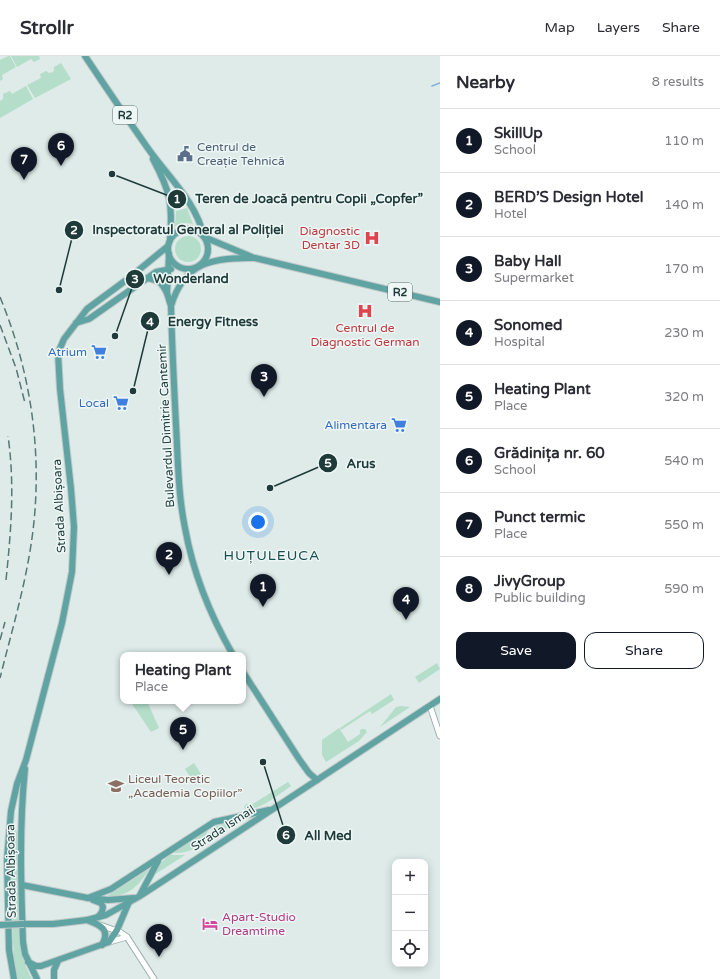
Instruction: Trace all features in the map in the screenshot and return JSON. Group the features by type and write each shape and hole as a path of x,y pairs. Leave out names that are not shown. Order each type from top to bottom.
{"main road":[{"name":"R2","path":"85,56 148,148 172,178 194,211 200,223 204,237 255,258 440,302"},
{"name":"R2","path":"148,148 165,182 170,196 172,208 169,243"},
{"path":"76,323 89,319 156,272 168,269 188,269 200,266 205,260 208,252 208,245 204,237 196,231 184,229 177,232 169,243 169,254 174,263 180,268"},
{"name":"Strada Albișoara","path":"14,979 9,950 7,866 9,831 14,797 26,760 66,606 72,572 74,527 58,360 60,348 64,339 87,309 129,278 169,243"},
{"name":"Bulevardul Dimitrie Cantemir","path":"169,254 167,293 171,306 178,470 184,521 191,556 205,598 217,627 231,652"},
{"name":"R2","path":"200,266 221,259 255,258"},
{"name":"Bulevardul Dimitrie Cantemir","path":"171,306 178,288 188,276 200,266"},
{"path":"148,278 162,284 167,293"},
{"path":"246,677 299,759 309,773 317,780"},
{"name":"Strada Ismail","path":"0,925 53,924 87,920 110,913 138,897 440,699"},
{"name":"Strada Albișoara","path":"26,760 22,796 21,830 23,942 28,962 37,979"},
{"path":"88,898 110,889 214,822 273,809"},
{"path":"9,831 15,827 21,830"},
{"path":"22,885 88,898 108,900 138,897 160,858"},
{"path":"88,898 102,905 103,909 96,918"},
{"path":"28,962 36,966 41,966 109,942 117,930 129,902"},
{"path":"87,920 100,925 106,934 102,945"},
{"path":"54,979 54,970 58,961"}],"street":[{"path":"430,706 440,736"},
{"path":"100,925 117,930 127,937 154,979"},
{"path":"109,942 127,937"}],"green space":[{"path":"10,56 16,67 2,75 3,79 0,81 0,60"},
{"path":"11,56 39,56 40,59 34,62 31,59 17,67"},
{"path":"61,63 71,79 35,98 27,85 41,78 40,74 46,71 49,73 53,72 54,67"},
{"path":"26,86 33,99 0,118 0,101 3,99 3,94 10,91 12,94"},
{"path":"187,208 193,224 186,223 175,226 176,211"},
{"path":"188,236 197,240 201,249 197,258 188,262 179,258 175,249 179,240"},
{"path":"437,663 440,669 419,683 415,677"},
{"path":"391,694 394,700 372,714 370,711 341,730 340,728"},
{"path":"132,704 148,704 159,728 151,732"},
{"path":"396,707 410,707 380,727"},
{"path":"339,728 348,742 360,734 361,729 365,729 367,732 359,741 326,762 322,755 322,740"},
{"path":"194,763 201,774 199,776 201,780 195,785 185,769"},
{"path":"288,782 291,786 268,802 255,808 245,809 244,807 246,804 251,805"},
{"path":"236,822 204,843 214,827"},
{"path":"209,829 199,844 191,850 173,853"},
{"path":"16,830 18,834 18,865 12,865 13,834"},
{"path":"169,855 185,855 154,875 162,862"},
{"path":"15,868 19,871 18,912 22,954 32,979 18,979 14,957 12,871"},
{"path":"149,869 137,885 127,893 107,896"}],"waterway":[{"path":"432,86 440,83"}],"railway":[{"path":"0,297 12,328 21,360 28,392 36,458 34,524 29,557 0,678"},
{"path":"0,325 16,368 25,403"},
{"path":"6,580 11,526 12,490 8,436"},
{"path":"0,640 5,622"}],"place":[{"name":"Centrul de Creație Tehnică","path":"185,154"},
{"name":"Grădinița nr. 60","path":"61,166"},
{"name":"Teren de Joacă pentru Copii „Copfer”","path":"112,174"},
{"name":"Punct termic","path":"24,180"},
{"name":"Diagnostic Dentar 3D","path":"372,238"},
{"name":"Inspectoratul General al Poliției","path":"59,290"},
{"name":"Centrul de Diagnostic German","path":"365,311"},
{"name":"Wonderland","path":"115,336"},
{"name":"Atrium","path":"99,352"},
{"name":"Energy Fitness","path":"133,391"},
{"name":"Baby Hall","path":"264,397"},
{"name":"Local","path":"121,403"},
{"name":"Alimentara","path":"399,425"},
{"name":"Arus","path":"270,488"},
{"name":"BERD’S Design Hotel","path":"169,575"},
{"name":"SkillUp","path":"263,607"},
{"name":"Sonomed","path":"406,620"},
{"name":"Heating Plant","path":"183,750"},
{"name":"All Med","path":"263,762"},
{"name":"Liceul Teoretic „Academia Copiilor”","path":"116,786"},
{"name":"Apart-Studio Dreamtime","path":"210,924"},
{"name":"JivyGroup","path":"159,957"}],"district":[{"name":"HUȚULEUCA","path":"272,555"}]}
